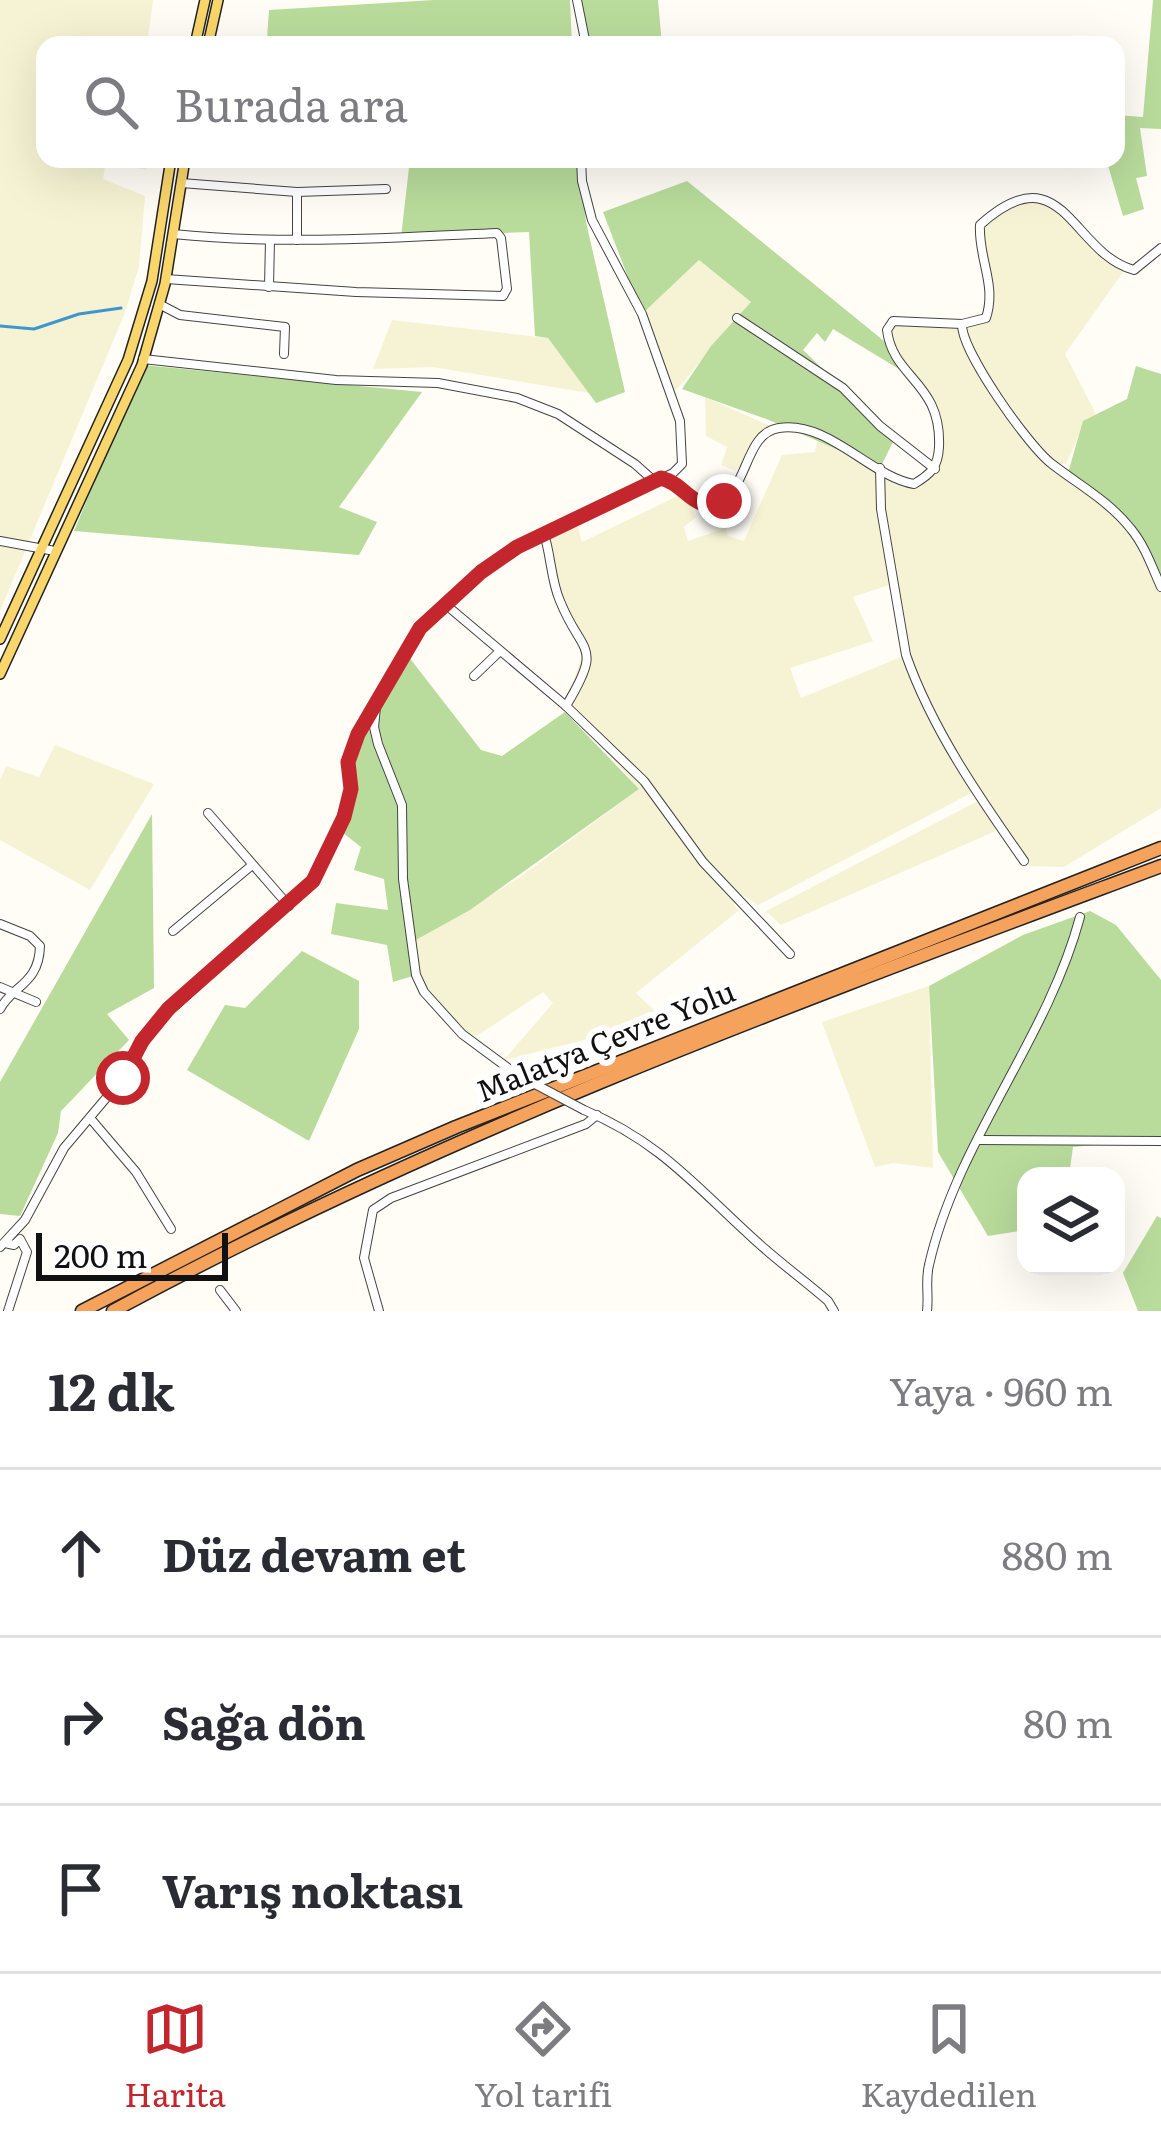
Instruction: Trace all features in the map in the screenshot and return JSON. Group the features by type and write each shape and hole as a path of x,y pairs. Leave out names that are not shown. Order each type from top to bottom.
{"highway":[{"name":"Malatya Çevre Yolu","path":"82,1311 357,1170 456,1127 1161,848"},
{"name":"Malatya Çevre Yolu","path":"113,1311 366,1182 469,1136 1161,866"}],"main road":[{"path":"197,36 205,0"},
{"path":"210,36 218,0"},
{"path":"0,640 128,360 152,281 170,168"},
{"path":"0,674 143,359 166,279 184,168"}],"street":[{"path":"577,0 584,36"},
{"path":"581,168 592,220 642,314 680,421 678,486"},
{"path":"182,183 297,192 386,190"},
{"path":"297,192 298,240"},
{"path":"143,359 320,379 418,381 518,398 557,414 657,480 678,486 696,504 709,507 736,489 758,442 781,428 843,446 898,481 914,484 935,469 939,431 935,406 897,358 887,330 893,321 962,324 986,318 992,303 980,225 1025,199 1058,205 1120,266 1134,270 1161,248"},
{"path":"166,279 503,296 507,289 502,238 497,233 298,240 173,234"},
{"path":"269,287 270,240"},
{"path":"159,304 180,315 285,327 284,354"},
{"path":"737,318 843,388 880,426 935,469"},
{"path":"962,324 966,346 1026,433 1049,462 1087,487 1133,531 1161,587"},
{"path":"2,1245 42,1195 64,1148 123,1078 142,1041 169,1008 313,881 344,817 351,789 348,762 358,734 420,628 481,572 544,534 673,473 682,464"},
{"path":"880,469 881,509 906,655 914,677 953,752 1024,861"},
{"path":"544,534 559,599 588,651 583,679 566,706"},
{"path":"0,541 55,551"},
{"path":"445,604 566,706 644,781 703,862 790,954"},
{"path":"474,676 499,652"},
{"path":"376,707 377,744 403,805 403,879 416,975 424,992 462,1034 516,1074 617,1124 681,1168 834,1311"},
{"path":"208,813 289,906"},
{"path":"173,931 251,866"},
{"path":"927,1311 929,1262 952,1197 1045,1009 1080,917"},
{"path":"0,924 30,936 40,946 40,962 0,1010"},
{"path":"0,987 36,1002"},
{"path":"383,1311 364,1258 374,1210 392,1198 586,1124 597,1115"},
{"path":"90,1118 136,1172 171,1229"},
{"path":"979,1140 1161,1141"},
{"path":"2,1245 14,1245 20,1239 27,1252 8,1311"},
{"path":"220,1290 236,1311"}],"shaded area":[{"path":"0,0 153,0 148,36 36,36 36,168 105,168 103,179 145,196 139,267 124,315 0,611"},
{"path":"1034,199 1058,205 1126,268 1065,354 1096,414 1081,430 1066,464 1053,463 1133,531 1161,589 1161,808 1064,867 1029,866 977,790 758,905 721,880 738,911 636,993 658,1014 604,1035 504,1060 553,1003 543,992 478,1035 462,1034 424,992 416,975 414,941 519,878 639,789 566,706 585,643 559,599 544,534 578,527 582,542 684,493 696,517 684,527 688,541 726,528 728,536 744,541 782,455 815,452 818,436 915,484 935,469 939,431 935,406 897,358 887,330 900,321 962,324 986,318 991,294 979,235 990,216","holes":["895,583 906,655 801,698 790,668 873,641 853,597"]},
{"path":"699,260 751,302 671,396 642,314"},
{"path":"392,320 548,338 589,393 433,367 373,369"},
{"path":"705,397 777,429 736,471 721,465 727,447 706,436"},
{"path":"55,745 154,784 90,890 0,840 0,780 6,766 39,777"},
{"path":"982,799 996,831 781,925 766,911"},
{"path":"929,986 933,1168 893,1163 875,1167 822,1022"}],"green space":[{"path":"434,0 570,0 572,36 267,36 269,10"},
{"path":"577,0 658,0 661,36 583,36"},
{"path":"1153,0 1161,0 1161,129 1140,128 1147,176 1136,178 1144,209 1123,216 1109,168 1125,168 1125,116 1143,117"},
{"path":"409,168 581,168 586,222 625,392 596,403 548,338 535,336 529,232 401,237"},
{"path":"687,181 889,345 917,380 833,329 825,342 817,333 803,350 895,438 880,468 682,389 711,346 751,302 699,260 642,314 603,212"},
{"path":"143,365 422,392 339,507 377,522 359,555 74,531"},
{"path":"1136,366 1161,374 1161,589 1133,531 1068,473 1083,421 1127,399"},
{"path":"405,652 481,750 502,756 565,712 639,789 470,910 414,941 416,975 393,982 387,945 331,934 336,903 388,910 384,879 354,870 361,847 338,829 351,789 348,762 358,735 374,727 376,707"},
{"path":"152,814 154,988 107,1014 129,1040 61,1111 58,1133 20,1216 0,1214 0,1082"},
{"path":"1090,911 1116,925 1161,980 1161,1139 1073,1147 1070,1167 1017,1167 1017,1231 988,1236 938,1152 929,986 1023,935"},
{"path":"302,951 359,981 359,1029 309,1141 187,1070 225,1005 245,1008"},
{"path":"1157,1216 1161,1218 1161,1311 1138,1311 1125,1270"}],"waterway":[{"path":"0,326 34,329 79,314 121,308"}],"route":[{"path":"123,1078 142,1041 169,1008 313,881 344,817 351,789 348,762 358,734 420,628 481,572 517,547 649,483 661,478 672,481 696,504 709,507 724,501"}]}
